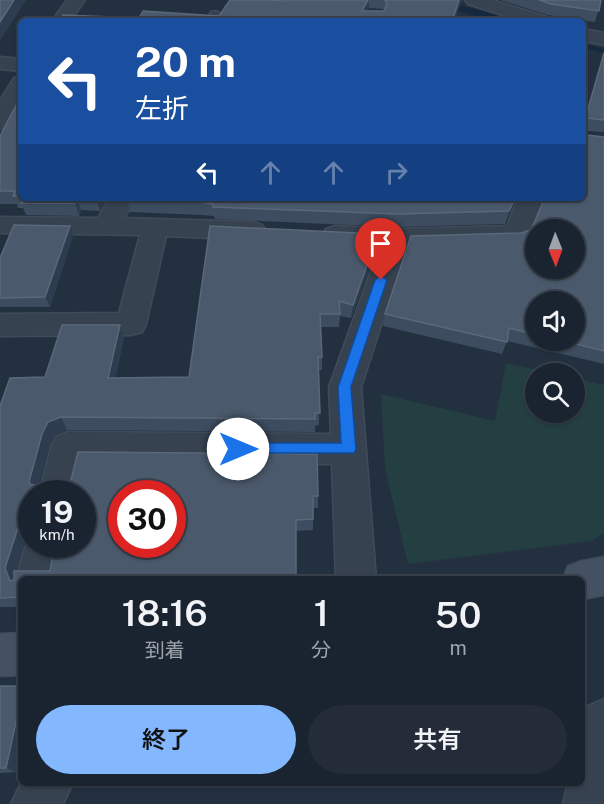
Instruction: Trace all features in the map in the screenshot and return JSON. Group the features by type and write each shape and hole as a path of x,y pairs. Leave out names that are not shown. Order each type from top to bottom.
{"street":[{"path":"63,18 76,0"},
{"path":"474,0 531,18"},
{"path":"586,35 604,39"},
{"path":"0,63 18,64"},
{"path":"0,122 18,87"},
{"path":"106,226 121,201"},
{"path":"316,234 396,238 517,234 530,201"},
{"path":"0,225 155,226 281,232"},
{"path":"0,325 131,324 155,226"},
{"path":"356,576 345,387 396,238"},
{"path":"60,480 68,447 348,449"},
{"path":"37,576 41,558"},
{"path":"585,579 604,576"},
{"path":"587,804 604,722"},
{"path":"35,804 47,786"}],"green space":[{"path":"506,363 525,367 525,423 585,423 585,380 604,385 604,533 592,541 408,564 385,468 381,394 495,421"}],"building":[{"path":"0,0 14,0 0,22"},
{"path":"230,0 368,0 362,11 384,11 387,4 385,0 459,0 453,18 139,18 143,11 219,16"},
{"path":"539,0 601,0 599,11"},
{"path":"63,15 139,18 62,18"},
{"path":"604,53 604,120 587,118 587,135 604,137 604,351 585,346 585,291 525,291 525,332 509,328 507,342 385,314 411,236 525,232 525,279 585,279 585,219 536,219 544,201 586,201 586,116"},
{"path":"18,102 18,196 13,196 15,191 0,191 0,136"},
{"path":"22,201 76,201 75,203 21,203"},
{"path":"175,201 514,201 509,211 398,214 213,207 213,204"},
{"path":"14,225 70,226 45,297 0,298 0,258"},
{"path":"210,226 378,234 353,305 339,301 340,314 320,314 322,357 318,357 320,413 315,413 315,419 61,417 48,422 42,434 30,480 18,480 18,527 5,568 10,581 14,580 14,571 50,571 52,558 96,558 96,480 71,480 78,452 317,454 318,496 313,496 313,519 296,520 296,576 18,576 18,597 0,598 0,406 10,378 45,377 62,325 120,325 108,378 189,377"},
{"path":"0,686 18,686 18,713 6,768 0,768"}],"waterway":[{"path":"416,0 496,18"},
{"path":"586,46 604,51"}],"route":[{"path":"238,449 348,449 345,387 381,280"}]}
